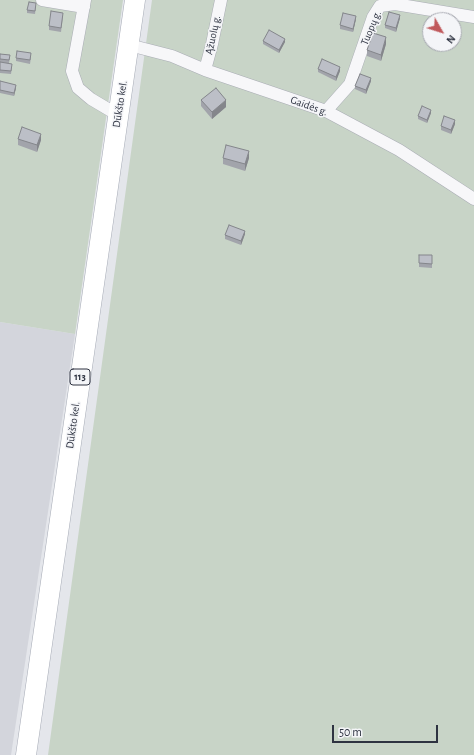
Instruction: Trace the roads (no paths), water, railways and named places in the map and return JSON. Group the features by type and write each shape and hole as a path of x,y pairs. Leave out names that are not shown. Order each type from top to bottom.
{"main road":[{"name":"Dūkšto kel.","path":"26,755 135,0"}],"street":[{"path":"42,0 84,3 72,71 78,88 90,99 118,115"},
{"name":"Ąžuolų g.","path":"205,70 221,0"},
{"name":"Tuopų g.","path":"326,111 350,84 373,17 380,6 395,4 474,17"},
{"name":"Gaidės g.","path":"129,45 172,56 205,70 326,111 399,150 474,199"}]}
